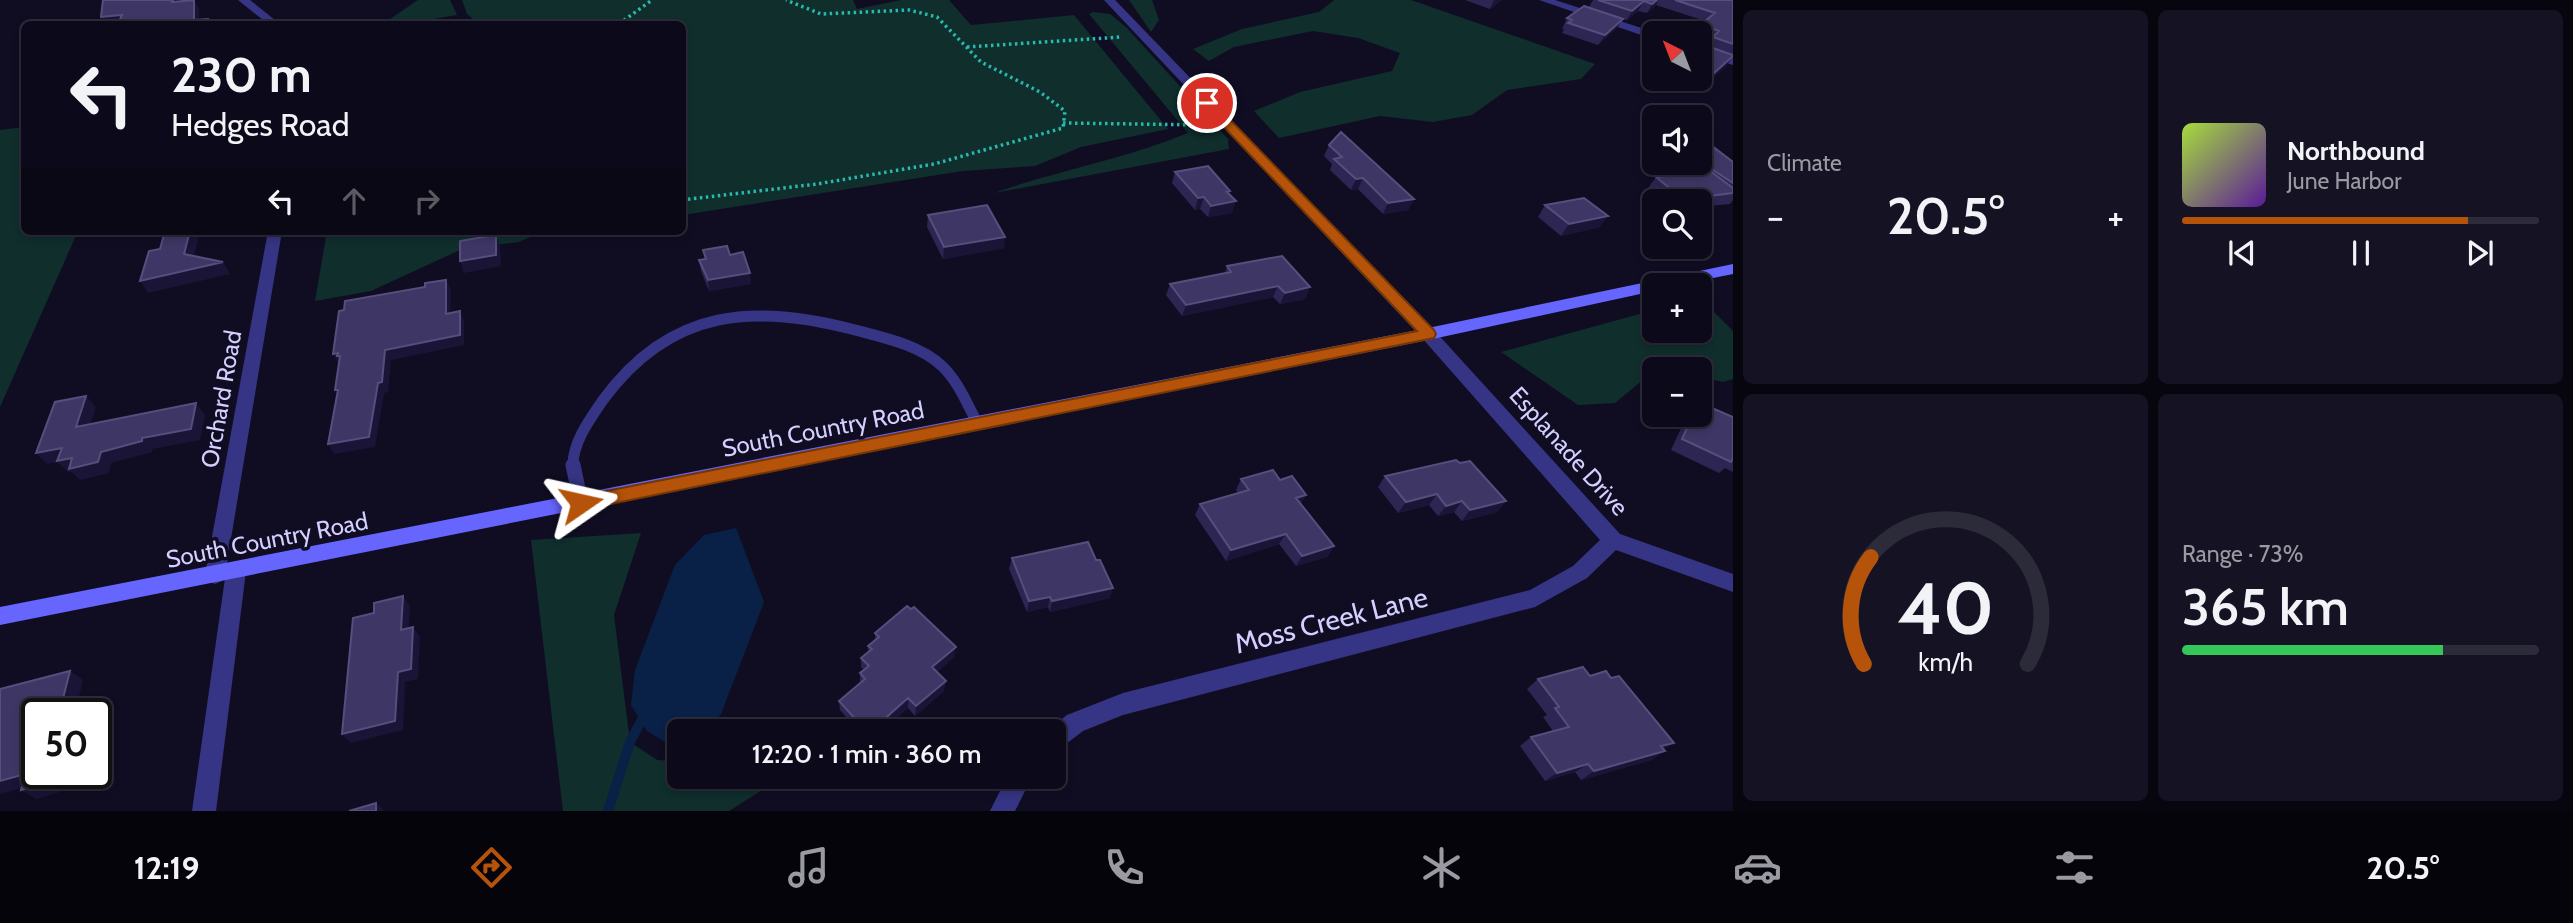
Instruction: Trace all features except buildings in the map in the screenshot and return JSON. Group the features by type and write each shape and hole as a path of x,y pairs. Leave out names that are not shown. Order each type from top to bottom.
{"main road":[{"name":"South Country Road","path":"1710,273 1733,268"},
{"name":"South Country Road","path":"0,616 978,424 1428,334 1642,288"}],"street":[{"path":"243,0 270,21"},
{"name":"Esplanade Drive","path":"1109,0 1428,334 1613,540 1733,583"},
{"path":"1546,0 1642,32"},
{"path":"1712,54 1733,61"},
{"name":"Orchard Road","path":"204,811 226,573 274,235"},
{"name":"Moss Creek Lane","path":"1066,730 1075,723 1123,704 1535,598 1580,572 1613,540"},
{"path":"1002,811 1014,789"}],"lane":[{"path":"581,503 573,454 590,419 617,382 654,349 693,328 724,317 772,314 821,321 874,334 940,364 978,424"}],"path":[{"path":"623,21 652,0"},
{"path":"686,200 817,184 934,164 1063,128 1065,111 1040,92 981,62 937,17 909,10 821,14 786,0"},
{"path":"967,47 1143,36"},
{"path":"1063,123 1195,127 1226,122"}],"green space":[{"path":"418,0 450,0 457,15 422,21 383,21"},
{"path":"462,0 853,0 857,9 901,0 949,0 971,25 1074,15 1168,129 1081,147 1035,166 963,171 686,215 686,21 475,21 467,14"},
{"path":"1129,0 1152,0 1159,20 1151,32"},
{"path":"1334,0 1411,0 1595,64 1581,79 1507,90 1472,115 1433,122 1380,116 1279,138 1254,111 1300,92 1392,71 1400,53 1358,38 1313,31 1234,47 1209,61 1193,49 1242,29 1319,12"},
{"path":"1089,14 1110,14 1126,27 1228,139 1229,149 994,193 1141,150 1188,133"},
{"path":"21,127 21,235 76,235 0,407 0,130"},
{"path":"326,235 535,235 519,242 462,249 371,291 315,301"},
{"path":"1712,310 1733,331 1733,379 1723,382 1712,380 1712,357 1642,357 1642,381 1615,403 1578,405 1501,352 1642,313 1642,343 1712,343"},
{"path":"641,533 614,615 630,742 657,760 667,760 667,789 764,789 729,811 563,811 531,540"}],"water":[{"path":"736,528 764,602 721,714 717,719 667,719 667,743 647,731 631,705 635,670 675,565 704,535"}],"waterway":[{"path":"608,811 630,742 645,714"}],"route":[{"path":"581,503 1428,334 1207,103"}]}
